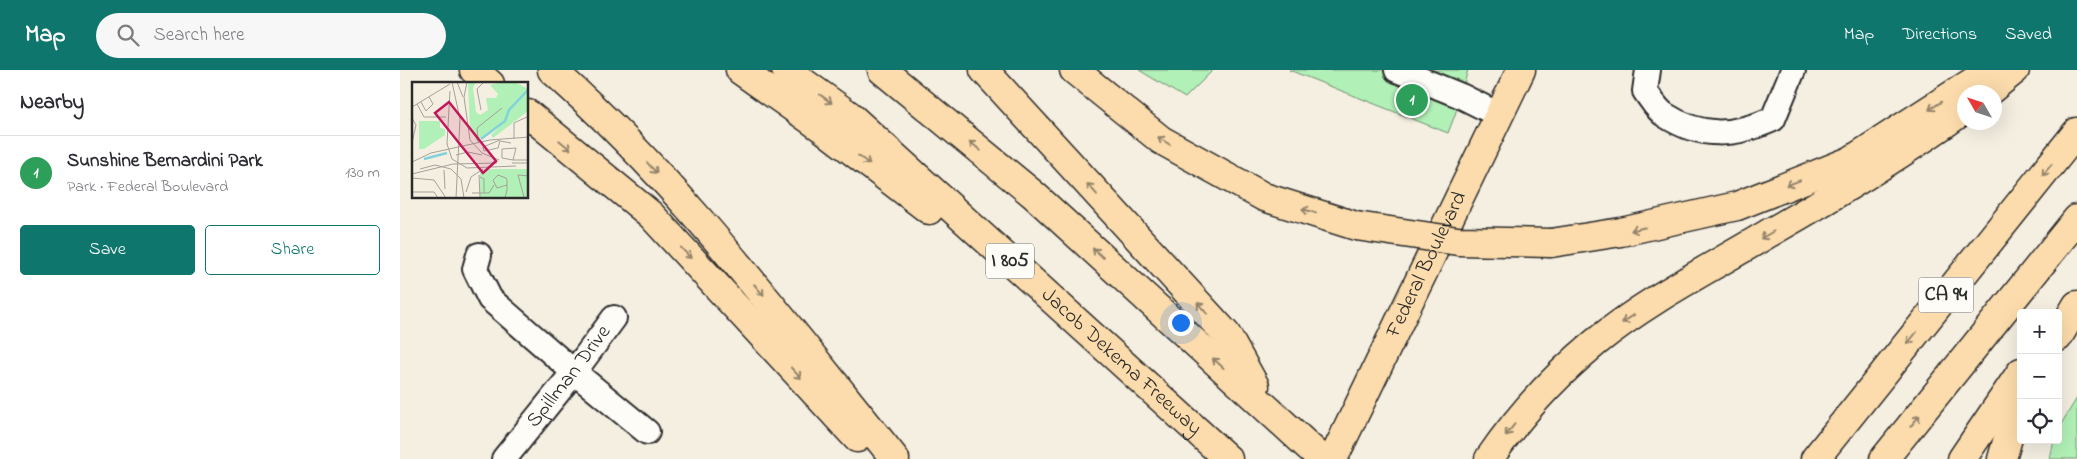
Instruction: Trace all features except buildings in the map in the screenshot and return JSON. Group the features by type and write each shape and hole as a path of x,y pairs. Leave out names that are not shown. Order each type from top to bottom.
{"main road":[{"path":"474,70 488,82"},
{"path":"552,70 619,132 713,237 894,459"},
{"path":"740,70 822,128 1086,330"},
{"name":"Jacob Dekema Freeway","path":"786,70 848,115 1228,459"},
{"path":"882,70 1034,195 1322,459"},
{"path":"984,70 1226,334 1266,407"},
{"path":"1074,70 1161,140 1264,197 1356,226 1458,241 1551,243 1622,232 1737,206 1850,161 1991,70"},
{"name":"Federal Boulevard","path":"1333,459 1521,70"},
{"path":"1997,85 2015,70"},
{"path":"529,115 651,215 876,459"},
{"path":"1488,459 1521,416 1545,389 1571,364 1621,324 1666,294 1884,164 1957,115"},
{"name":"CA 94","path":"1815,459 2077,132"},
{"name":"CA 94","path":"1884,459 2077,219"},
{"path":"2062,312 2077,291"},
{"path":"2062,330 2077,305"},
{"path":"1962,459 2017,378"},
{"path":"2002,459 2008,438 2017,419"}],"street":[{"path":"1398,70 1461,96 1499,115"},
{"path":"1648,70 1644,92 1664,114 1690,127 1719,133 1751,129 1773,119 1793,70"},
{"path":"479,255 475,269 490,299 647,432"},
{"name":"Spillman Drive","path":"504,459 574,372 614,318"}],"green space":[{"path":"1139,70 1213,70 1185,98"},
{"path":"1289,70 1468,70 1448,133"},
{"path":"2077,398 2077,459 2050,459 2053,444 2062,444 2062,422"}],"place":[{"name":"Sunshine Bernardini Park","path":"1412,100"}]}
